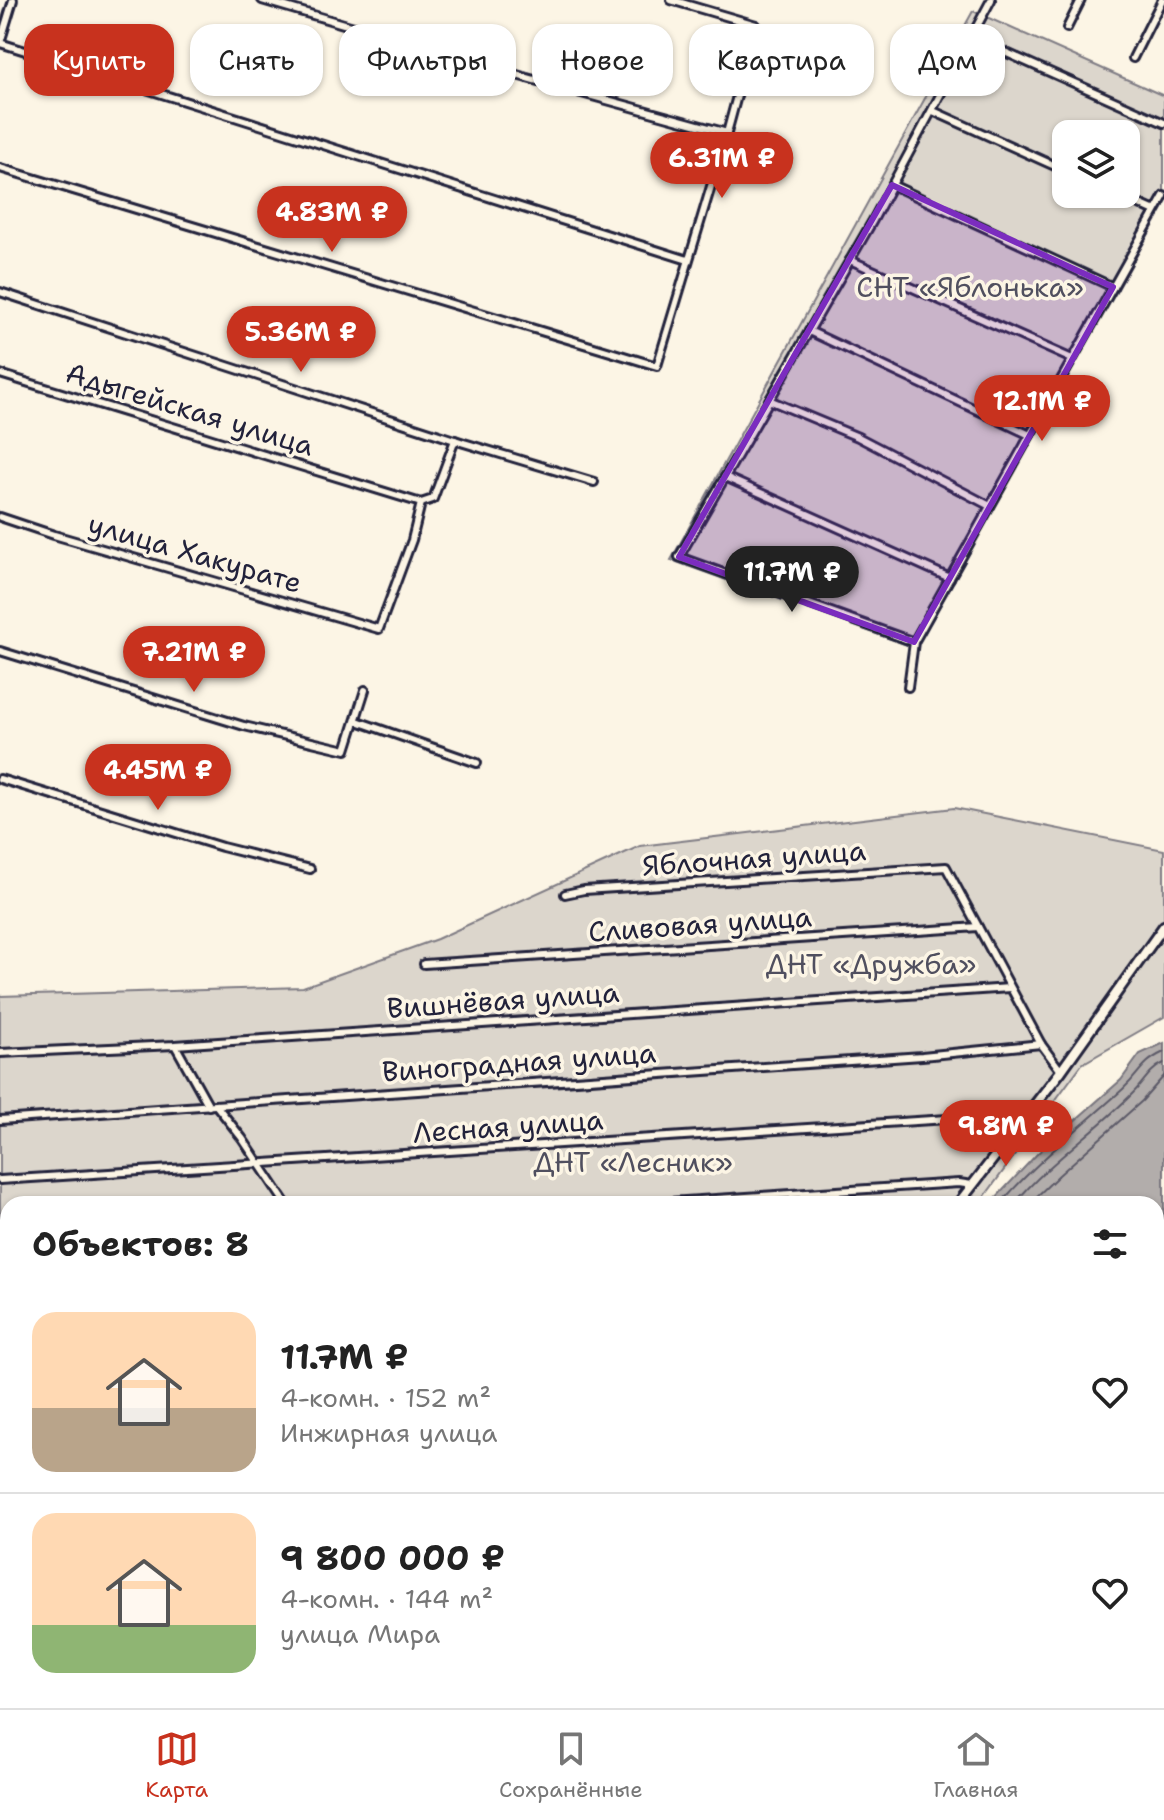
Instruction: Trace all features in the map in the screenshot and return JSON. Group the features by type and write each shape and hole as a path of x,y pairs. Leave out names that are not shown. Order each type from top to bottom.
{"street":[{"path":"13,0 0,43 688,260"},
{"path":"262,0 727,133"},
{"path":"0,168 657,366 756,25 671,0"},
{"path":"980,24 991,0"},
{"path":"1067,28 1081,0"},
{"path":"1133,58 1162,0"},
{"path":"1005,52 1164,123"},
{"path":"914,642 679,557 941,96"},
{"path":"933,111 1052,165"},
{"path":"892,185 1113,287"},
{"path":"908,687 914,642 1164,196"},
{"path":"1140,204 1155,211"},
{"path":"850,260 1072,359"},
{"path":"0,292 594,482"},
{"path":"809,331 1030,435"},
{"name":"Адыгейская улица","path":"0,374 421,503"},
{"path":"769,400 858,437 990,506"},
{"path":"421,503 433,499 455,440"},
{"path":"725,477 950,578"},
{"name":"улица Хакурате","path":"0,517 379,629 412,540 421,503"},
{"path":"0,651 244,726 346,750 365,690"},
{"path":"357,721 477,763"},
{"path":"0,779 222,847 310,869"},
{"name":"Яблочная улица","path":"565,894 584,890 946,867 978,927"},
{"path":"964,1196 1061,1071 1164,926"},
{"path":"978,927 1041,1044 1061,1071"},
{"name":"Сливовая улица","path":"424,964 978,927"},
{"name":"Вишнёвая улица","path":"0,1053 175,1045 1010,988"},
{"name":"Виноградная улица","path":"0,1120 922,1056 1041,1044"},
{"path":"175,1045 212,1105 280,1196"},
{"name":"Лесная улица","path":"0,1180 994,1116 1015,1131"},
{"path":"761,1196 959,1183 972,1185"}],"highlighted area":[{"path":"892,185 1113,287 914,642 679,557"}],"green space":[{"name":"СНТ «Яблонька»","path":"973,11 1002,24 966,24"},
{"name":"СНТ «Яблонька»","path":"1005,25 1164,96 1164,207 916,648 671,560 926,96 1005,96"},
{"name":"ДНТ «Дружба»","path":"954,808 1164,850 1164,1017 1082,1064 985,1196 0,1196 0,996 303,987 437,939 640,846"}],"water":[{"path":"1164,1043 1164,1196 998,1196 1038,1153 1121,1080 1140,1054"}],"park label":[{"name":"ДНТ «Лесник»","path":"633,1162"}]}
